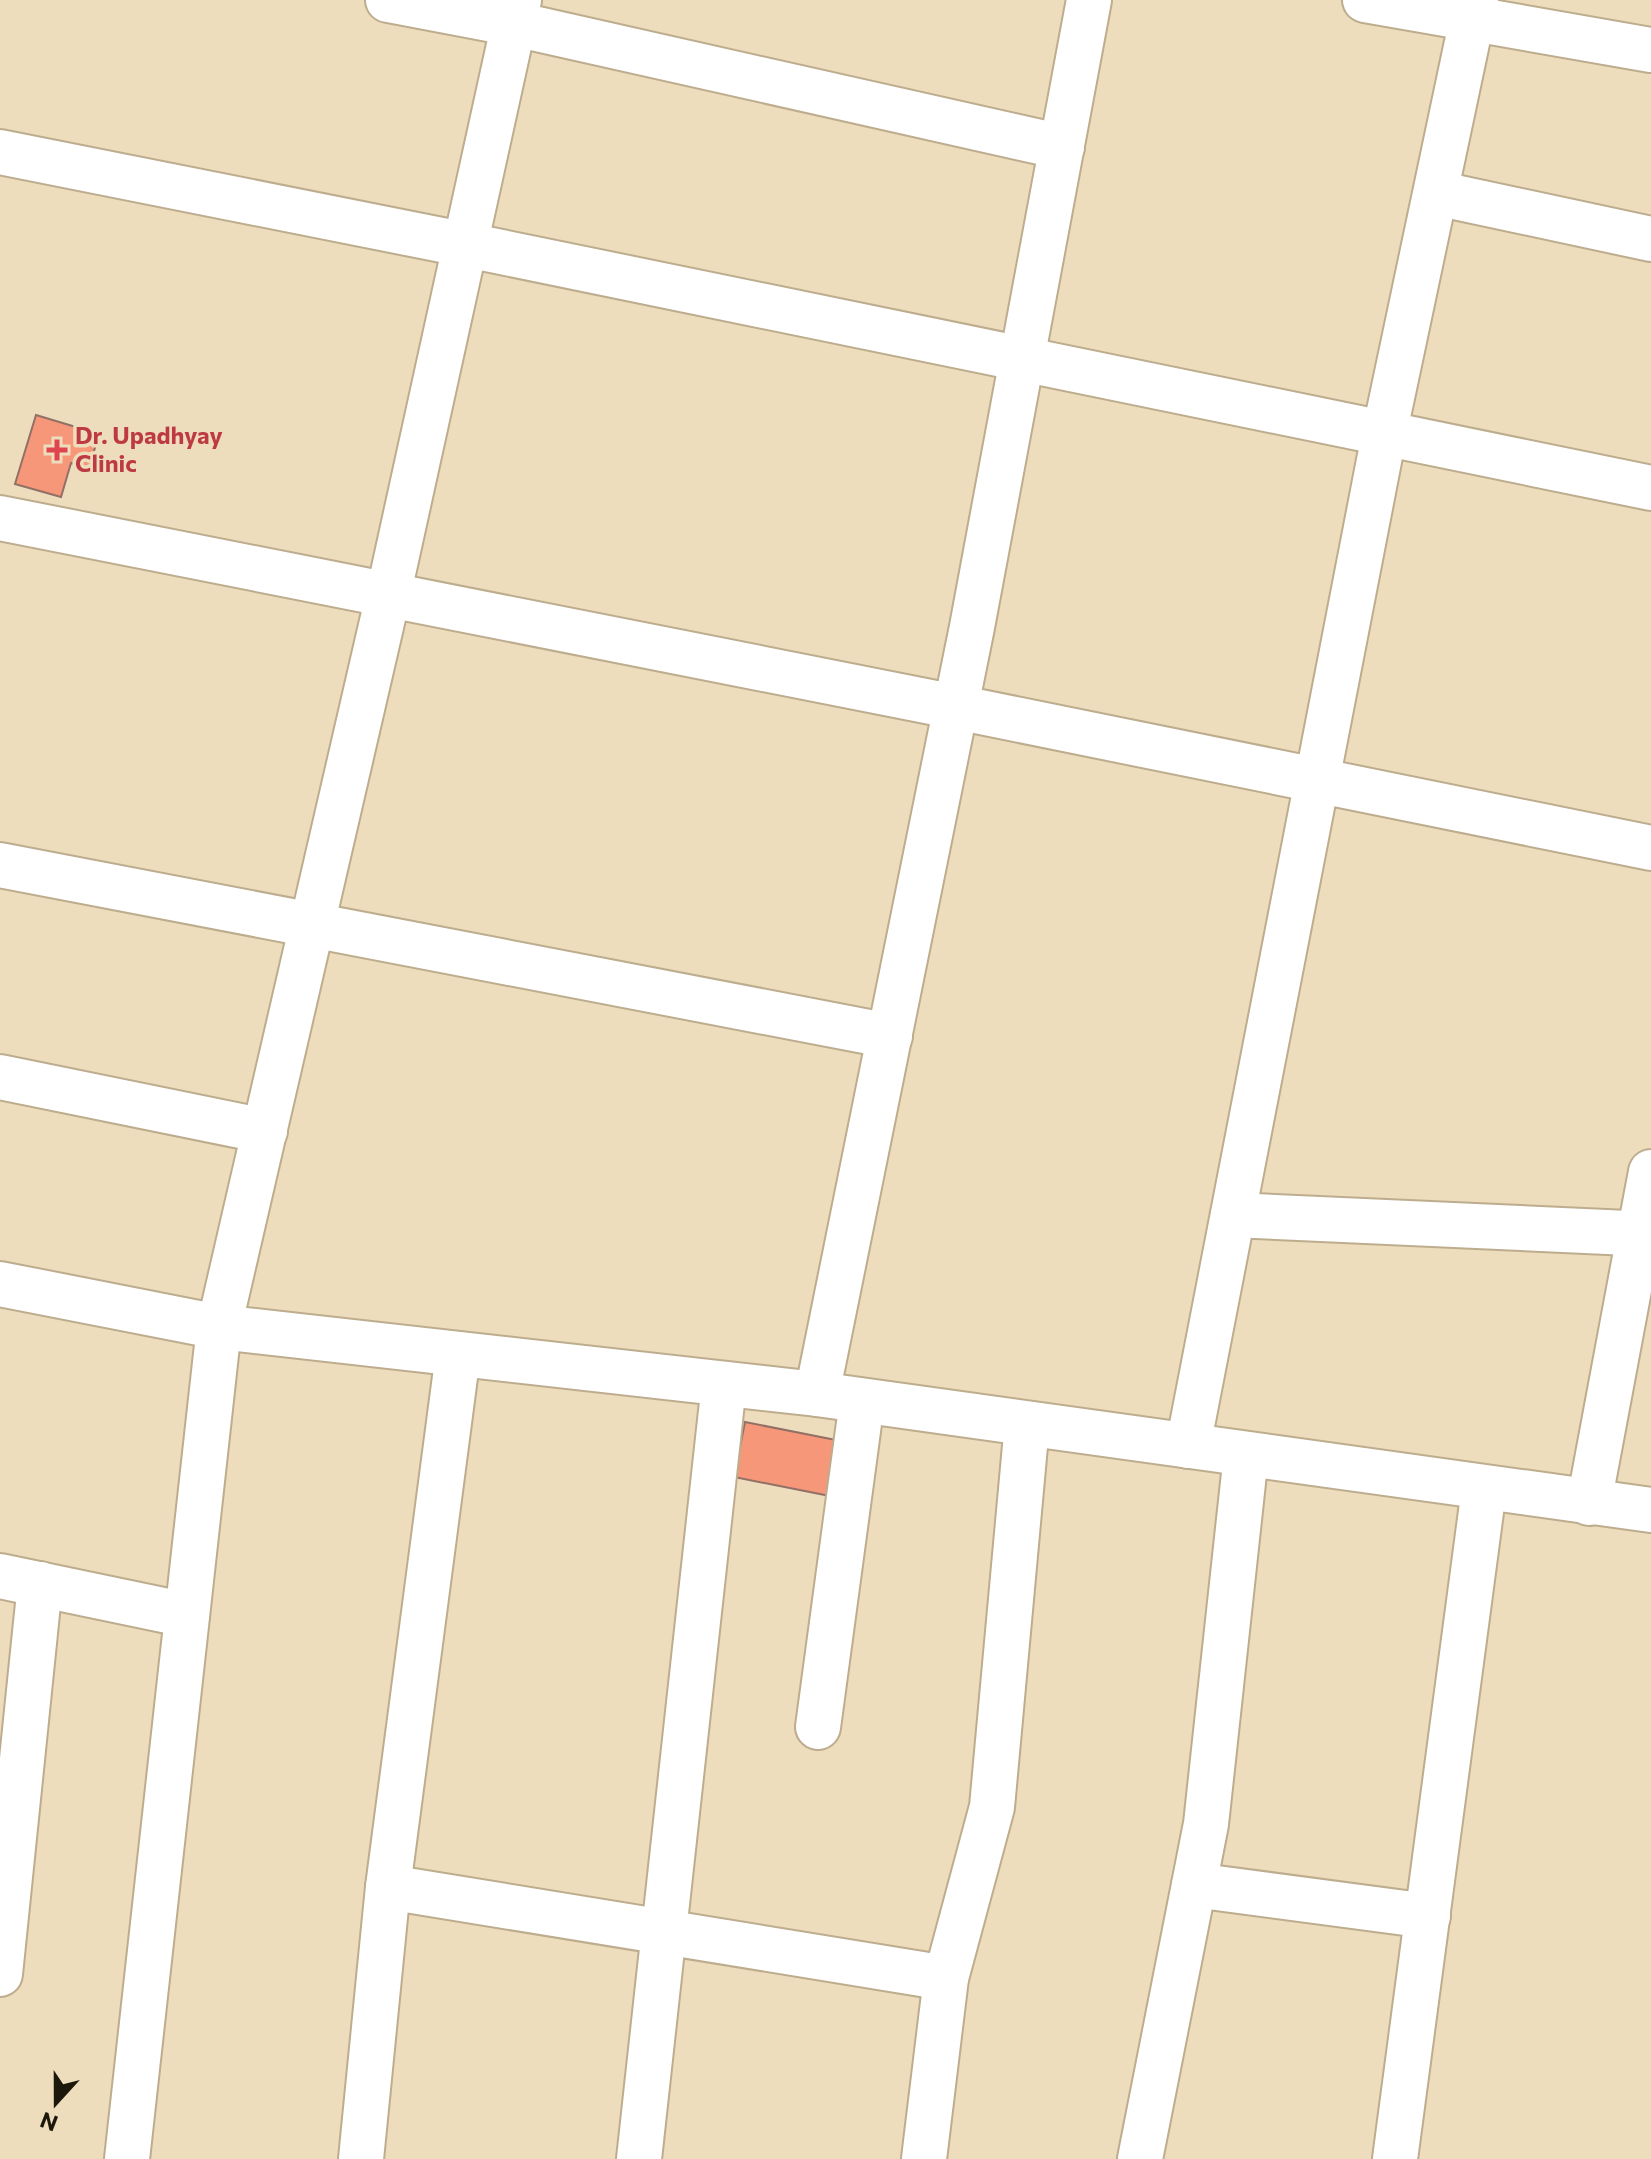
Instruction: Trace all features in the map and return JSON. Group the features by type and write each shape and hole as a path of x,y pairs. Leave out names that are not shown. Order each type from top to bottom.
{"street":[{"path":"388,0 517,12 1062,147"},
{"path":"817,1394 956,707 1089,0"},
{"path":"1365,0 1474,9 1649,41"},
{"path":"1188,1446 1384,435 1474,9"},
{"path":"127,2159 219,1327 388,596 517,12"},
{"path":"0,152 1651,488"},
{"path":"1436,193 1651,239"},
{"path":"0,518 1651,848"},
{"path":"0,865 890,1036"},
{"path":"0,1077 265,1131"},
{"path":"1589,1503 1645,1234 1651,1172"},
{"path":"1233,1215 1645,1234"},
{"path":"0,1284 219,1327 817,1394 1651,1510"},
{"path":"361,2159 388,1887 458,1354"},
{"path":"639,2159 724,1384"},
{"path":"818,1727 862,1401"},
{"path":"924,2159 946,1978 992,1807 1027,1424"},
{"path":"1140,2159 1206,1824 1246,1455"},
{"path":"1395,2159 1484,1489"},
{"path":"0,1974 20,1580 187,1615"},
{"path":"1194,1885 1428,1916"},
{"path":"388,1887 946,1978"}],"building":[{"path":"36,415 99,434 89,468 71,463 61,497 15,484"},
{"path":"745,1422 846,1442 835,1497 734,1477"}],"place":[{"name":"Dr. Upadhyay Clinic","path":"57,450"}]}
